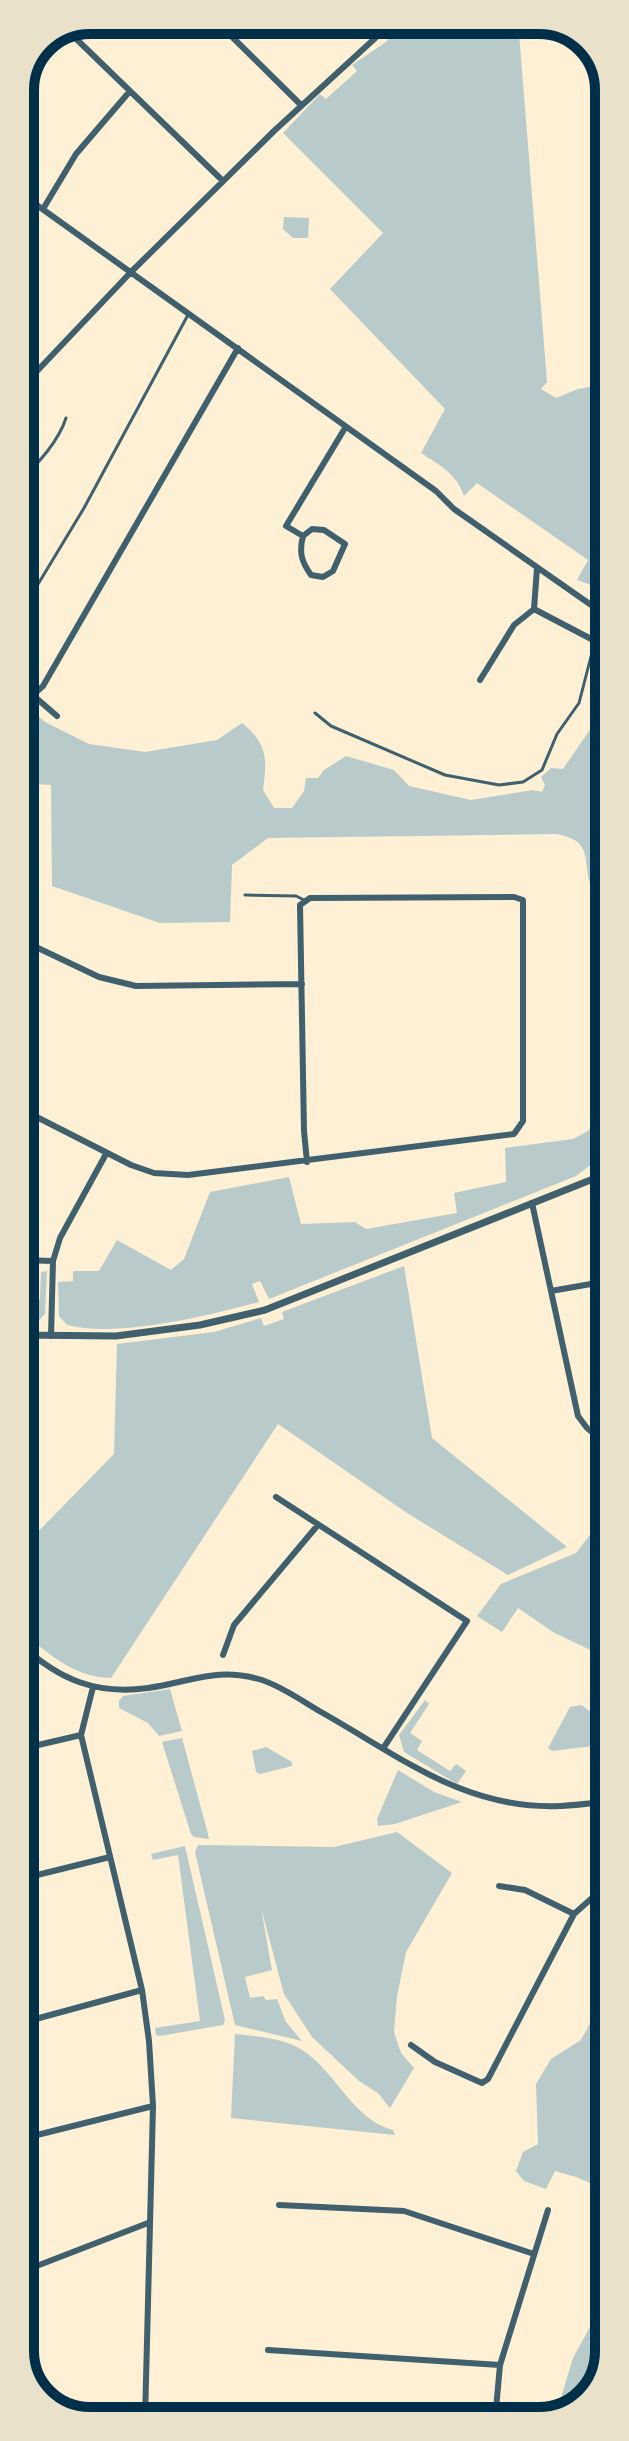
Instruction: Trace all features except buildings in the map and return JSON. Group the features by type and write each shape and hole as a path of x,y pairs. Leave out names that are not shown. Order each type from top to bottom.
{"street":[{"path":"229,34 301,105"},
{"path":"34,374 223,181 380,34"},
{"path":"74,37 223,181"},
{"path":"43,209 76,154 130,91"},
{"path":"34,203 595,609"},
{"path":"34,694 43,686 238,348"},
{"path":"303,536 286,526 345,428"},
{"path":"312,529 324,530 345,544 333,571 323,577 311,575 303,564 300,550 303,536 312,529"},
{"path":"480,680 514,625 534,609 537,568"},
{"path":"534,609 595,641"},
{"path":"34,698 57,716"},
{"path":"34,1116 106,1154 154,1173 188,1175 307,1162 514,1134 523,1121 525,903 520,898 310,898 300,905 307,1162"},
{"path":"34,948 99,977 136,986 302,984"},
{"path":"51,1336 53,1261 60,1238 106,1154"},
{"path":"34,1335 116,1336 160,1331 265,1310 595,1178"},
{"path":"532,1203 578,1416 595,1434"},
{"path":"34,1260 53,1261"},
{"path":"551,1291 595,1283"},
{"path":"276,1497 467,1621 384,1747"},
{"path":"223,1655 234,1625 317,1526"},
{"path":"34,1654 63,1675 93,1687 150,1687 191,1677 244,1676 273,1685 444,1782 478,1797 533,1806 595,1801"},
{"path":"93,1687 81,1735 142,1990 149,2041 153,2106 145,2407"},
{"path":"34,1746 81,1735"},
{"path":"34,1876 110,1857"},
{"path":"499,1886 525,1890 574,1914"},
{"path":"411,2045 446,2068 482,2083 488,2079 574,1914 595,1895"},
{"path":"34,2019 142,1990"},
{"path":"34,2136 153,2106"},
{"path":"279,2205 404,2211 534,2254"},
{"path":"496,2407 500,2365 548,2210"},
{"path":"34,2267 148,2223"},
{"path":"268,2350 500,2365"}],"lane":[{"path":"34,591 84,508 189,313"},
{"path":"34,466 66,418"},
{"path":"315,713 331,726 445,775 499,785 523,782 542,770 557,734 579,703 595,641"},
{"path":"245,895 296,896 306,901"}],"shaded area":[{"path":"392,34 519,34 547,382 541,389 556,398 595,386 595,586 577,580 588,560 477,483 464,496 452,476 421,453 445,409 330,289 383,233 283,133 320,94 326,99 357,71 352,65 386,42"},
{"path":"284,217 309,218 308,238 293,238 283,229"},
{"path":"34,712 45,722 89,744 145,752 217,740 242,723 261,745 265,761 263,790 274,808 292,808 304,791 306,778 318,778 324,770 346,756 394,770 409,786 471,800 533,790 542,792 545,785 541,777 551,768 563,769 595,722 595,884 589,881 580,844 557,834 268,838 232,865 230,922 160,923 52,886 51,785 34,784"},
{"path":"595,1121 595,1162 576,1176 269,1299 260,1281 252,1284 259,1302 163,1324 88,1328 67,1325 59,1316 58,1282 73,1281 73,1271 99,1271 117,1240 171,1270 184,1259 210,1192 289,1177 301,1224 355,1222 366,1229 457,1213 454,1193 506,1182 505,1148 573,1139 588,1131"},
{"path":"404,1266 432,1438 567,1547 508,1575 407,1513 278,1424 111,1678 73,1669 52,1656 34,1641 34,1536 114,1454 117,1344 214,1332 261,1318 264,1326 284,1319 282,1312"},
{"path":"47,1271 45,1314 34,1325 34,1305 40,1299 41,1272"},
{"path":"595,1528 595,1652 553,1632 518,1608 502,1632 477,1616 501,1584 576,1553"},
{"path":"170,1689 182,1731 159,1736 148,1723 119,1708 123,1696"},
{"path":"425,1700 429,1704 410,1733 422,1741 417,1750 450,1771 456,1764 466,1771 457,1784 404,1752 399,1735"},
{"path":"581,1705 595,1714 595,1746 552,1751 548,1748 570,1707"},
{"path":"182,1738 209,1839 191,1834 162,1742"},
{"path":"266,1747 292,1762 292,1766 260,1774 256,1772 252,1751"},
{"path":"398,1770 434,1792 462,1802 395,1824 378,1826 377,1819"},
{"path":"397,1832 452,1873 406,1952 394,2032 401,2053 414,2068 390,2108 378,2093 359,2081 312,2037 284,1994 261,1908 272,1970 245,1977 250,1998 263,1996 266,2000 277,1999 286,2022 302,2041 235,2025 195,1852 198,1845 334,1847"},
{"path":"185,1846 225,2020 223,2025 160,2036 156,2035 155,2028 200,2021 178,1855 153,1860 151,1854"},
{"path":"595,2014 595,2185 555,2171 546,2189 524,2181 516,2171 523,2152 538,2144 536,2084 551,2059 581,2040"},
{"path":"235,2034 281,2041 308,2054 365,2115 393,2130 395,2135 231,2118"},
{"path":"595,2318 592,2369 579,2391 563,2402 562,2394 573,2358"}]}
